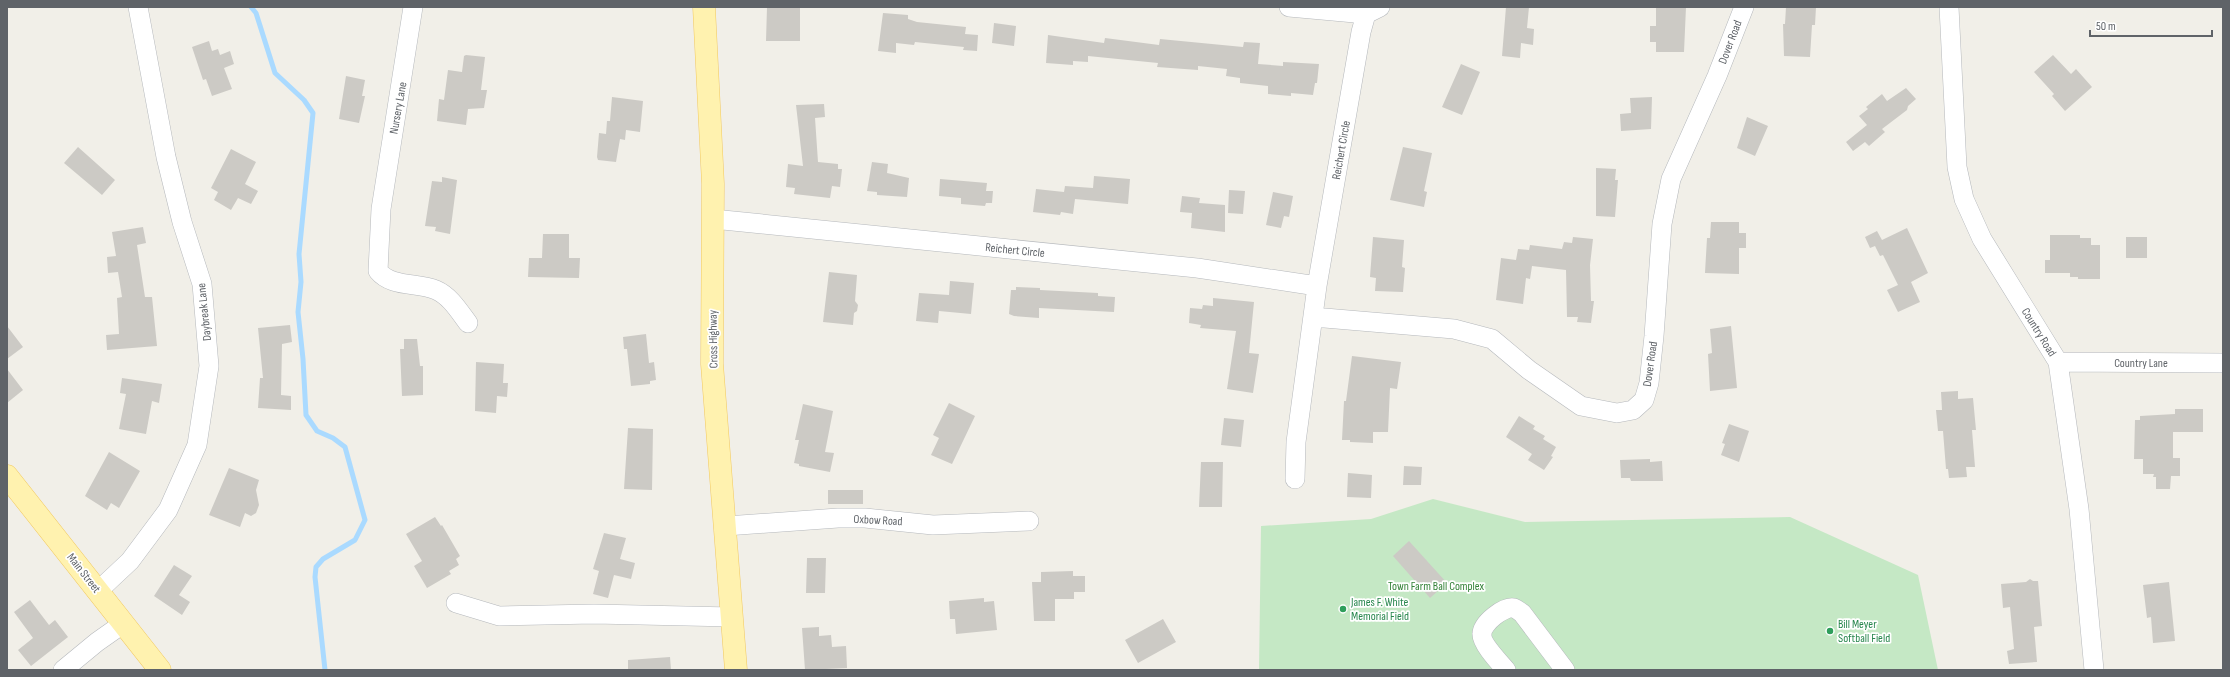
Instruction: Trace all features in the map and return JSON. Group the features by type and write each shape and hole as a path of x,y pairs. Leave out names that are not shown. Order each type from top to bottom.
{"main road":[{"name":"Cross Highway","path":"704,7 711,135 713,220 712,364 726,526 736,670"},
{"name":"Main Street","path":"7,476 160,670"}],"street":[{"name":"Daybreak Lane","path":"98,591 130,561 168,510 197,446 209,366 202,284 182,222 166,157 138,7"},
{"name":"Nursery Lane","path":"414,7 381,209 378,271 383,277 395,282 436,290 449,298 468,323"},
{"name":"Reichert Circle","path":"1289,7 1373,11 1361,32 1317,286 1296,442 1296,479"},
{"name":"Dover Road","path":"1313,317 1454,329 1492,338 1528,370 1581,406 1617,413 1633,410 1644,400 1649,383 1662,224 1671,179 1717,76 1744,7"},
{"name":"Country Road","path":"1949,7 1957,167 1964,199 1982,239 2058,362 2079,509 2094,670"},
{"name":"Reichert Circle","path":"713,220 1197,268 1317,286"},
{"name":"Country Lane","path":"2058,362 2223,363"},
{"name":"Oxbow Road","path":"726,526 838,518 865,518 933,525 1030,521"},
{"path":"456,603 499,616 594,614 732,617"},
{"path":"1506,670 1484,641 1482,634 1485,625 1505,609 1515,608 1522,614 1565,670"},
{"path":"63,670 124,623"}],"green space":[{"name":"Town Farm Ball Complex","path":"1433,499 1525,522 1790,517 1918,575 1938,670 1259,670 1261,526 1371,519"}],"building":[{"path":"767,7 800,7 800,41 766,41"},
{"path":"1506,7 1529,7 1527,28 1534,29 1533,45 1521,43 1520,58 1502,56"},
{"path":"1656,7 1686,7 1684,52 1656,52 1656,42 1650,42 1650,26 1656,26"},
{"path":"1786,7 1816,7 1815,25 1812,25 1810,57 1784,56 1783,24 1785,24"},
{"path":"883,13 908,15 908,19 917,22 966,27 965,34 978,35 977,51 963,50 964,47 915,42 914,45 896,43 896,53 878,51"},
{"path":"994,23 1016,26 1014,46 992,43"},
{"path":"1048,35 1104,43 1105,38 1159,45 1160,39 1243,47 1244,42 1260,43 1258,64 1283,66 1283,62 1319,64 1317,83 1315,83 1313,95 1291,93 1291,96 1268,94 1268,86 1240,83 1240,78 1226,76 1227,69 1198,66 1198,70 1157,67 1158,63 1088,56 1088,62 1073,61 1073,65 1046,63"},
{"path":"209,41 212,51 218,49 220,55 230,51 234,64 224,68 232,89 212,96 206,79 203,80 192,47"},
{"path":"2053,55 2071,74 2076,69 2092,87 2065,111 2052,96 2054,94 2034,72"},
{"path":"464,56 485,57 481,90 487,90 484,108 468,109 466,125 437,121 439,99 444,100 448,70 462,72"},
{"path":"1461,64 1480,72 1462,115 1442,107"},
{"path":"346,76 365,80 362,96 365,96 359,123 339,119"},
{"path":"1906,88 1916,99 1908,106 1907,110 1882,129 1885,132 1869,146 1865,142 1853,151 1846,142 1867,125 1859,116 1868,109 1866,107 1882,94 1887,101"},
{"path":"612,97 643,101 640,132 626,130 625,140 620,139 616,162 598,160 597,157 599,133 606,134 607,121 610,121"},
{"path":"1652,97 1651,129 1621,131 1620,114 1631,113 1630,98"},
{"path":"824,104 825,117 815,118 818,162 838,164 838,169 842,169 840,187 832,186 830,198 794,194 795,188 786,187 788,164 803,166 796,105"},
{"path":"1747,117 1768,126 1755,156 1737,148"},
{"path":"78,147 115,180 102,195 64,163"},
{"path":"1403,147 1432,153 1424,191 1427,192 1424,207 1390,200"},
{"path":"231,149 256,162 245,184 258,191 251,204 238,198 231,210 214,200 218,192 211,188"},
{"path":"872,162 888,164 887,173 909,178 907,197 877,195 877,192 867,191"},
{"path":"1596,168 1616,169 1615,180 1618,180 1615,217 1596,216"},
{"path":"1094,176 1130,179 1128,204 1075,199 1073,214 1061,212 1060,215 1033,212 1036,189 1064,192 1065,186 1093,188"},
{"path":"442,177 457,180 450,234 435,231 436,227 425,226 432,181 442,182"},
{"path":"940,179 987,183 986,191 993,191 992,203 986,203 985,206 961,204 961,198 939,196"},
{"path":"1229,190 1245,191 1243,214 1228,213"},
{"path":"1273,192 1293,196 1289,217 1284,216 1281,228 1266,225"},
{"path":"1182,196 1200,198 1199,203 1225,205 1225,232 1191,228 1192,213 1180,212"},
{"path":"1711,222 1739,222 1739,233 1746,233 1746,248 1739,248 1739,274 1705,273 1707,238 1710,238"},
{"path":"143,227 146,243 137,245 145,297 152,297 157,346 107,350 106,335 119,334 117,298 122,297 118,272 108,273 107,257 116,256 112,232"},
{"path":"1907,228 1928,273 1911,282 1920,302 1898,312 1887,290 1898,285 1883,255 1880,256 1875,246 1870,248 1865,237 1877,231 1882,240"},
{"path":"543,234 569,234 569,258 580,258 579,278 528,277 529,258 542,258"},
{"path":"2050,235 2080,235 2080,238 2091,238 2091,245 2100,245 2100,279 2078,279 2078,277 2070,277 2070,273 2045,273 2045,260 2050,260"},
{"path":"1373,237 1404,240 1402,267 1405,268 1403,292 1375,291 1376,278 1370,277"},
{"path":"1573,237 1593,239 1590,265 1591,301 1594,301 1591,323 1577,322 1578,317 1567,317 1566,270 1532,266 1530,279 1526,278 1523,304 1496,300 1501,258 1516,260 1518,249 1529,250 1530,245 1562,249 1564,242 1572,243"},
{"path":"2126,237 2147,237 2147,258 2126,258"},
{"path":"829,272 857,275 855,301 858,305 857,311 854,313 853,325 823,322"},
{"path":"950,281 974,283 971,314 939,311 938,323 916,321 919,293 949,295"},
{"path":"1016,287 1040,288 1040,290 1098,293 1098,296 1115,297 1114,312 1039,308 1039,318 1014,316 1009,314 1011,290 1016,290"},
{"path":"1213,298 1254,302 1249,353 1259,354 1253,393 1227,389 1236,331 1200,328 1201,325 1189,323 1190,308 1202,309 1203,305 1213,306"},
{"path":"290,325 292,342 282,344 281,395 291,396 291,410 258,408 260,378 263,378 258,328"},
{"path":"7,326 23,347 7,359"},
{"path":"1731,326 1737,388 1710,391 1708,354 1712,353 1710,329"},
{"path":"646,334 649,363 654,362 656,380 650,381 650,384 631,386 627,349 624,349 623,337"},
{"path":"404,339 417,339 420,366 423,366 423,395 402,396 400,349 404,349"},
{"path":"1352,356 1401,362 1397,389 1390,388 1388,432 1373,432 1373,443 1350,442 1350,440 1342,440 1344,401 1346,401"},
{"path":"476,362 504,364 503,383 508,383 507,397 497,396 496,413 475,411"},
{"path":"7,369 23,390 7,403"},
{"path":"122,378 162,384 159,403 152,401 146,434 119,429 126,394 120,393"},
{"path":"1958,391 1958,399 1973,398 1976,430 1972,430 1975,467 1966,467 1967,477 1949,478 1948,469 1946,469 1943,431 1938,431 1936,410 1942,410 1941,392"},
{"path":"949,403 975,416 952,464 931,455 939,438 933,435"},
{"path":"803,404 833,411 825,452 834,453 830,472 799,466 799,464 794,463 799,440 795,440"},
{"path":"2175,409 2203,409 2203,432 2173,432 2173,458 2180,458 2180,476 2171,476 2170,489 2156,489 2156,477 2153,477 2154,474 2143,474 2143,459 2134,459 2135,420 2140,420 2140,416 2175,414"},
{"path":"1519,416 1535,426 1533,429 1545,436 1543,439 1556,447 1551,456 1553,457 1544,470 1528,460 1532,454 1506,437"},
{"path":"1224,418 1244,420 1241,447 1221,445"},
{"path":"1729,424 1749,431 1739,462 1721,455 1725,444 1722,443"},
{"path":"628,428 653,429 652,490 624,489"},
{"path":"109,452 140,471 119,508 111,503 107,510 85,496"},
{"path":"1650,459 1650,462 1662,461 1663,481 1631,481 1630,478 1621,478 1620,460"},
{"path":"1201,462 1223,462 1222,507 1199,507"},
{"path":"1404,466 1422,467 1421,485 1403,485"},
{"path":"229,468 259,480 256,490 259,505 256,513 251,516 245,513 240,527 209,515"},
{"path":"1348,473 1372,475 1371,498 1347,497"},
{"path":"828,490 863,490 863,504 828,504"},
{"path":"435,517 441,526 442,525 460,556 456,559 459,565 449,571 451,574 427,588 414,566 422,561 406,534"},
{"path":"604,533 626,538 620,559 635,563 631,579 614,575 608,598 593,594 599,571 593,569"},
{"path":"1409,541 1447,583 1430,598 1393,556"},
{"path":"807,558 826,558 825,593 806,593"},
{"path":"174,565 192,576 179,595 190,602 182,615 154,596"},
{"path":"1073,571 1073,576 1085,576 1085,592 1074,592 1074,599 1055,599 1055,621 1034,621 1032,582 1041,582 1041,572"},
{"path":"2030,579 2033,581 2038,581 2042,626 2034,627 2037,662 2009,664 2007,651 2014,649 2010,607 2003,608 2001,584 2026,582"},
{"path":"2169,582 2175,641 2153,643 2151,617 2147,618 2143,585"},
{"path":"984,598 984,602 994,601 997,630 956,634 955,619 950,619 949,601"},
{"path":"30,600 49,625 55,620 68,637 31,666 18,650 33,638 14,612"},
{"path":"1163,619 1176,642 1138,663 1125,640"},
{"path":"819,627 819,636 831,635 832,647 846,646 847,668 805,670 802,628"},
{"path":"670,657 671,670 628,670 628,660"}],"waterway":[{"path":"251,7 256,13 275,73 304,100 313,113 299,254 301,282 298,312 303,359 306,415 317,431 333,438 345,447 365,520 355,540 323,559 316,567 315,577 325,670"}],"place":[{"name":"James F. White Memorial Field","path":"1343,609"},
{"name":"Bill Meyer Softball Field","path":"1830,631"}]}
